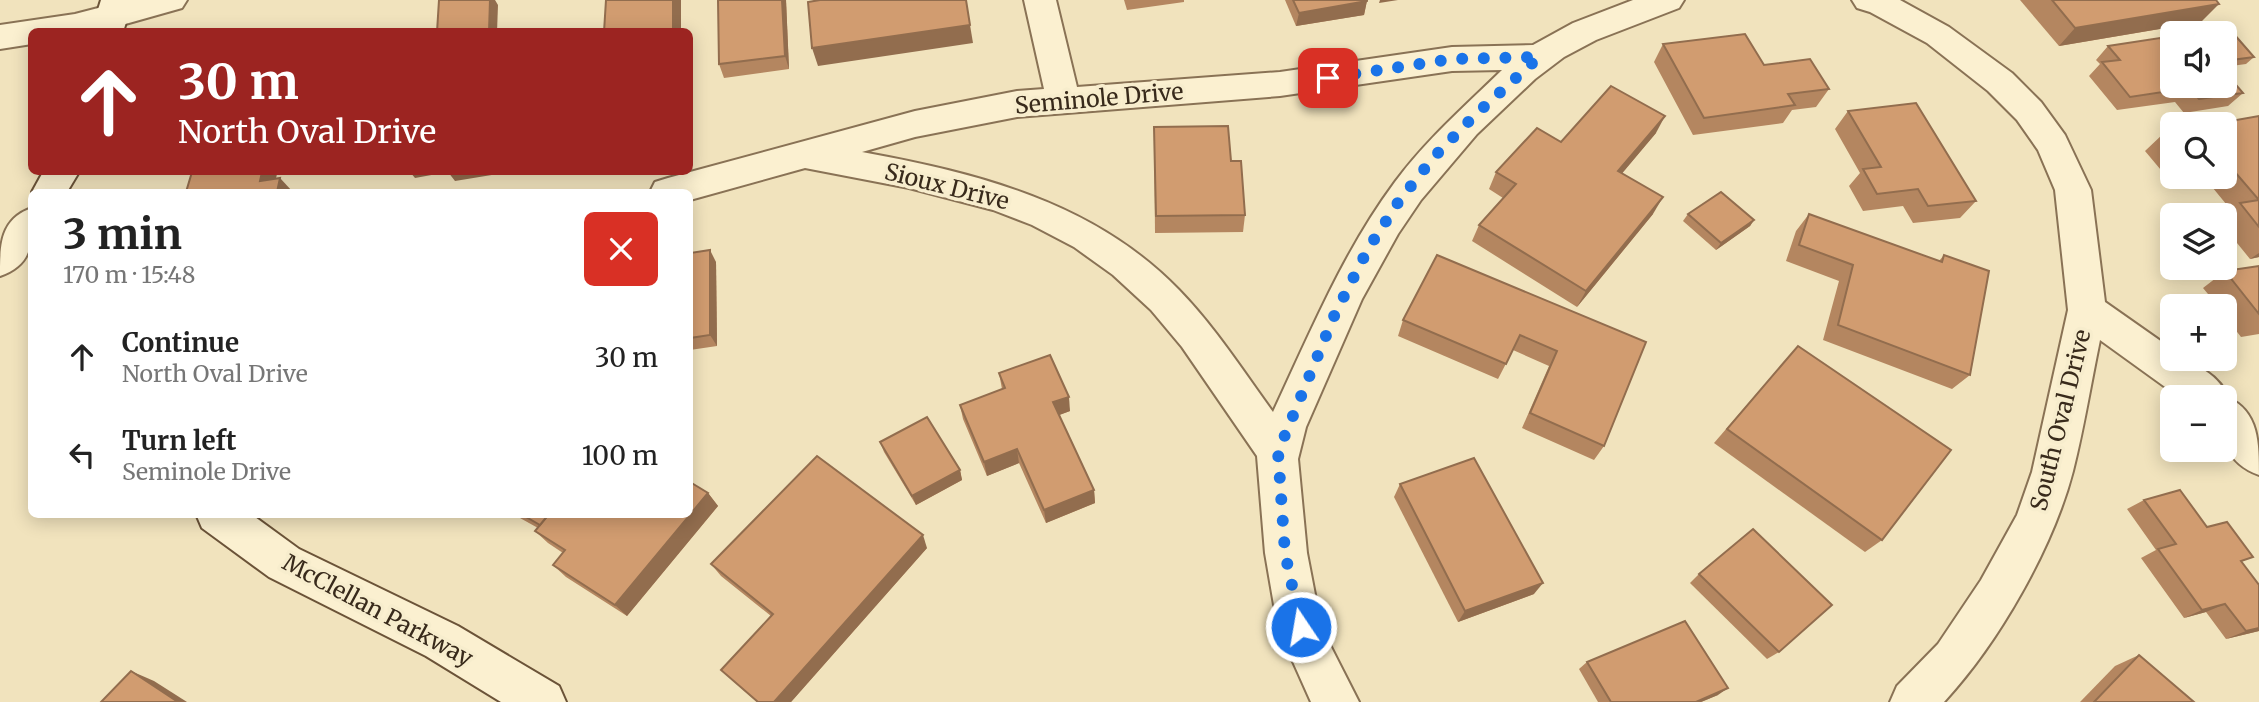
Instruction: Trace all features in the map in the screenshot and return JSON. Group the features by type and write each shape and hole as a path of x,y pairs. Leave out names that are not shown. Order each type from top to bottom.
{"street":[{"path":"63,28 171,0"},
{"path":"1040,0 1063,99"},
{"path":"1336,702 1315,663 1301,627 1285,553 1278,452 1335,314 1368,249 1399,201 1434,157 1475,115 1539,57 1605,22 1668,0"},
{"name":"South Oval Drive","path":"1873,1 1938,35 2000,82 2029,111 2053,144 2073,190 2087,310 2052,472 2035,522 1996,595 1954,659 1913,702"},
{"path":"0,37 28,33"},
{"name":"Seminole Drive","path":"679,189 915,124 1017,103 1280,84 1452,59 1539,57"},
{"name":"Sioux Drive","path":"804,156 934,178 986,192 1024,205 1089,239 1117,258 1163,298 1198,339 1235,395 1278,452"},
{"path":"0,261 28,227"},
{"path":"2087,310 2192,385"},
{"path":"2237,430 2259,457"},
{"name":"McClellan Parkway","path":"222,518 284,563 443,641 543,702"}],"building":[{"path":"439,0 490,0 489,28 437,28"},
{"path":"606,0 673,0 673,28 604,28"},
{"path":"718,0 782,0 785,56 719,64"},
{"path":"966,0 970,25 812,48 808,2"},
{"path":"1293,0 1367,0 1367,1 1299,13"},
{"path":"2052,0 2216,0 2219,4 2075,28"},
{"path":"1745,34 1764,65 1810,59 1829,89 1788,94 1795,105 1704,118 1663,44"},
{"path":"2160,38 2160,92 2130,97 2102,62 2120,60 2108,46"},
{"path":"2237,38 2254,57 2237,59"},
{"path":"1611,86 1665,116 1618,171 1663,197 1586,291 1479,225 1516,184 1496,172 1537,128 1561,142"},
{"path":"1916,103 1976,201 1928,206 1918,189 1877,194 1863,169 1881,167 1848,111"},
{"path":"2259,116 2259,200 2237,174 2237,120"},
{"path":"1228,126 1231,161 1241,161 1245,215 1156,216 1154,127"},
{"path":"191,175 261,175 260,181 280,178 278,189 187,189"},
{"path":"1721,192 1754,220 1721,243 1688,214"},
{"path":"2259,200 2259,227 2240,203"},
{"path":"1809,214 1942,262 1944,255 1989,271 1970,375 1838,325 1853,265 1799,245"},
{"path":"710,250 710,335 693,338 693,253"},
{"path":"1437,255 1646,342 1604,446 1530,413 1557,351 1520,335 1506,364 1403,320"},
{"path":"2259,266 2259,314 2232,280 2237,280 2237,269"},
{"path":"1798,346 1951,450 1882,540 1727,429"},
{"path":"1050,355 1069,397 1053,402 1094,490 1044,510 1017,449 984,462 960,405 1005,388 999,373"},
{"path":"927,417 960,470 912,496 880,442"},
{"path":"817,456 923,535 774,702 758,702 721,670 773,614 711,564"},
{"path":"1474,458 1543,583 1465,611 1400,484"},
{"path":"693,484 708,493 693,511"},
{"path":"2180,490 2207,527 2227,522 2253,557 2241,561 2259,585 2259,628 2246,631 2225,604 2202,610 2158,549 2176,544 2144,500"},
{"path":"528,518 546,518 540,525"},
{"path":"546,518 687,518 615,605 553,565 565,550 535,531"},
{"path":"1753,529 1832,605 1779,652 1699,574"},
{"path":"1685,621 1728,688 1696,702 1611,702 1587,662"},
{"path":"2139,655 2194,702 2094,702"},
{"path":"131,671 178,702 101,702"}],"route":[{"path":"1301,627 1285,553 1278,452 1335,314 1368,249 1399,201 1434,157 1475,115 1539,57 1452,59 1328,78"}]}
